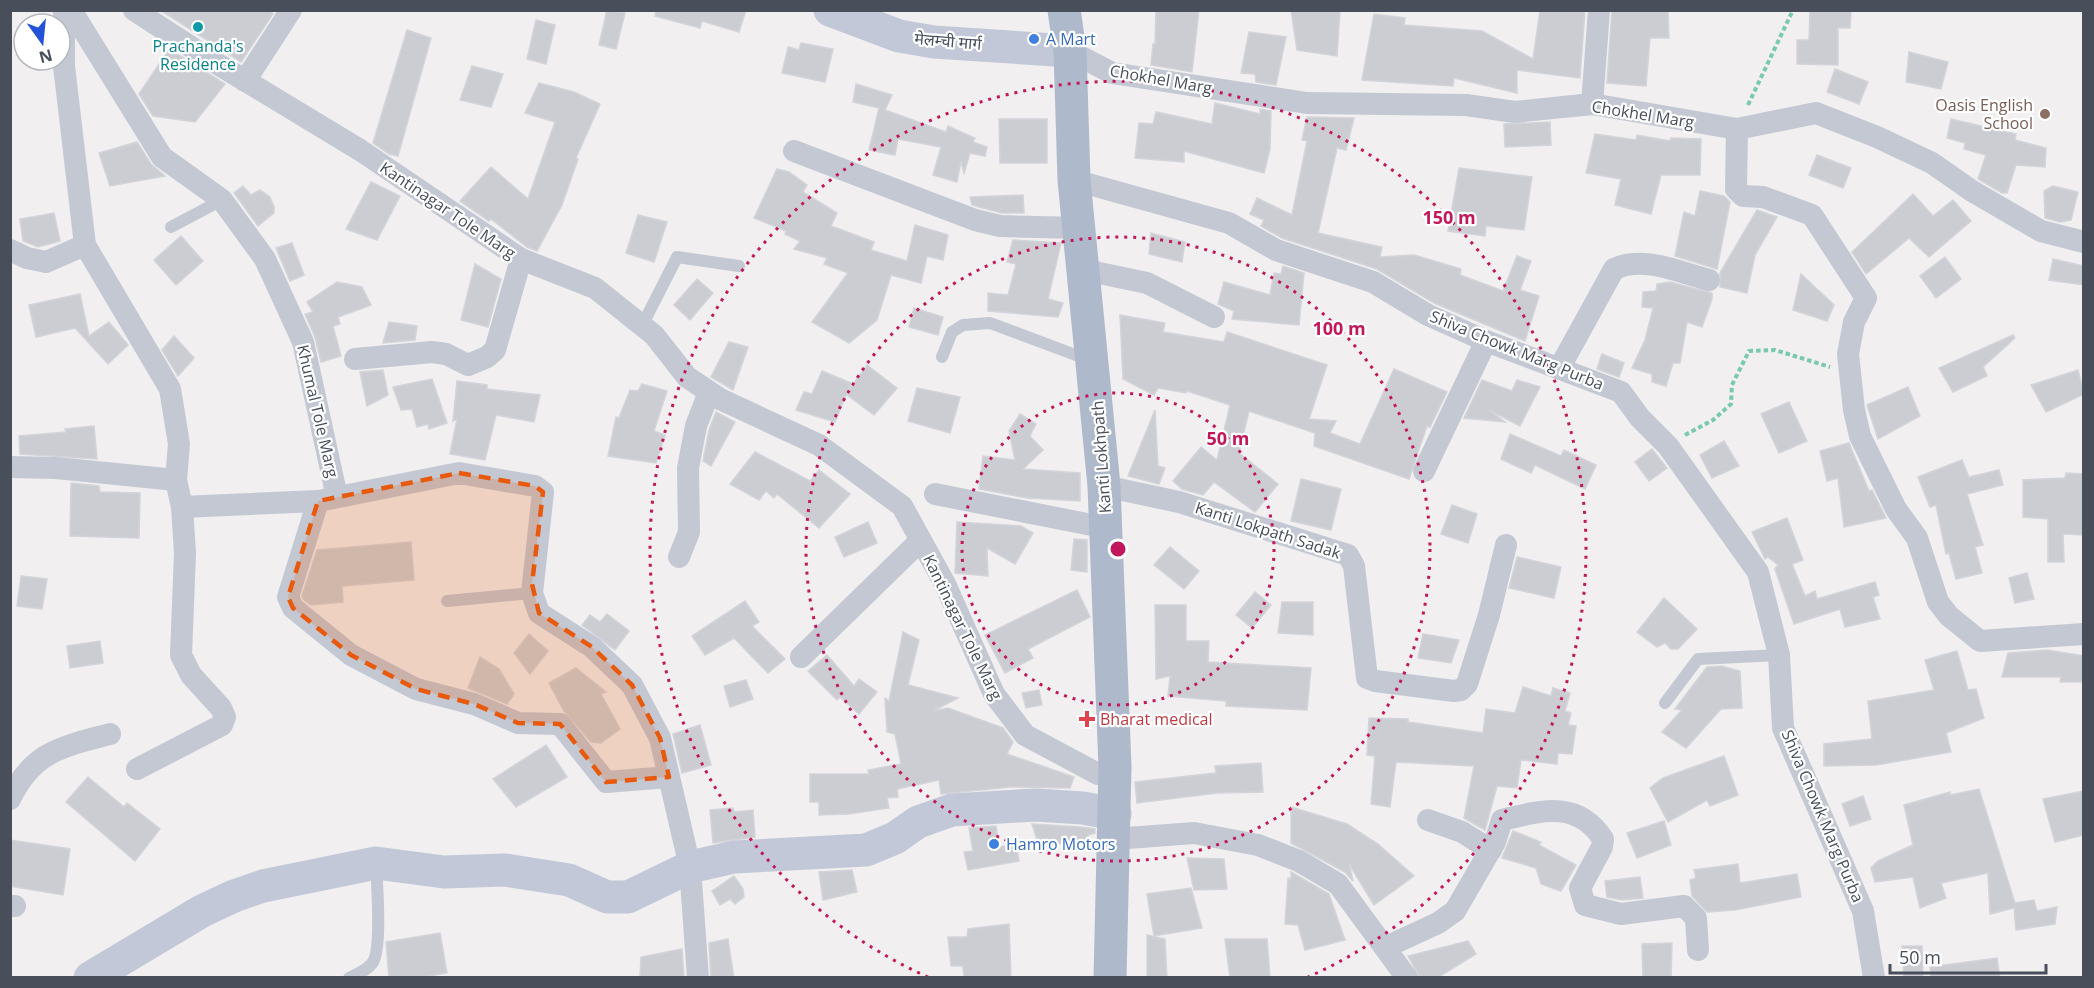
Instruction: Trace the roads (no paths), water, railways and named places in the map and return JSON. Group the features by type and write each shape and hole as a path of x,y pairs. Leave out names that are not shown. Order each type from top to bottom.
{"main road":[{"name":"मेलम्ची मार्ग","path":"830,10 899,36 934,42 1070,51"},
{"name":"Kanti Lokhpath","path":"1064,10 1070,51 1074,180 1085,270 1106,522 1115,767 1110,978"},
{"path":"90,978 202,910 234,896 263,886 376,863 444,872 505,870 568,880 607,897 628,897 690,867 734,857 866,850 895,838 918,822 952,810 1035,805 1083,808 1115,827"}],"street":[{"path":"64,10 64,66 85,245 170,389 179,444 177,480 182,507 185,554 181,655 191,675 221,708 225,717 222,725 137,769"},
{"name":"Khumal Tole Marg","path":"70,10 162,157 222,200 265,259 303,342 328,499 459,473 535,486 543,492 544,502 532,593"},
{"name":"Kantinagar Tole Marg","path":"135,10 245,81 360,150 521,259 595,288 654,335 687,377 709,392 819,445 902,506 945,584 994,694 1025,735 1098,774 1115,767"},
{"path":"245,81 291,10"},
{"path":"1592,104 1599,10"},
{"name":"Chokhel Marg","path":"1070,51 1112,73 1307,103 1466,105 1515,112 1592,104 1737,129 1815,113 1877,137 1932,163 1972,192 2042,231 2084,242"},
{"path":"1737,129 1736,189 1743,196 1763,197 1812,215 1866,298 1854,322 1848,354 1854,410 1860,436 1896,509 1917,538 1938,602 1949,616 1980,640 2084,634"},
{"path":"794,151 975,220 1000,226 1080,228"},
{"name":"Shiva Chowk Marg Purba","path":"1074,180 1229,223 1276,250 1372,282 1428,315 1486,341 1560,367 1621,392 1640,418 1668,446 1758,572 1779,656 1783,728 1863,910 1874,978"},
{"path":"10,250 27,258 46,262 85,245"},
{"path":"355,359 432,352 446,354 468,365 487,357 495,350 521,259"},
{"path":"1560,367 1614,269 1626,263 1644,263 1709,280"},
{"path":"1085,270 1147,283 1214,316"},
{"path":"1424,471 1486,341"},
{"path":"679,557 689,532 688,468 696,426 709,392"},
{"path":"10,467 56,468 177,480"},
{"name":"Kanti Lokpath Sadak","path":"1104,486 1179,502 1348,555 1354,566 1365,643 1364,673 1367,678 1375,681 1454,691 1461,690 1467,684 1490,615 1506,545"},
{"path":"935,494 1096,526 1106,522"},
{"path":"182,507 328,499 288,597 293,608 351,655 416,689 474,704 513,721 560,724 606,782 669,777"},
{"path":"801,657 920,541"},
{"path":"532,593 539,613 592,647 632,685 660,738 690,867 698,978"},
{"path":"10,799 27,770 57,748 110,734"},
{"path":"1386,947 1438,923 1455,911 1491,850 1502,820 1557,809 1568,811 1586,820 1603,839 1602,847 1580,888 1585,904 1622,914 1684,906 1696,918 1698,950"},
{"path":"1428,820 1462,831 1491,850"},
{"path":"1115,827 1194,833 1258,845 1299,861 1338,884 1407,978"}],"lane":[{"path":"171,227 222,200"},
{"path":"642,326 677,257 740,266"},
{"path":"942,357 952,332 963,325 990,323 1093,361"},
{"path":"447,601 532,593"},
{"path":"1665,704 1698,659 1779,656"},
{"path":"349,978 361,973 372,963 377,948 376,863"}],"place":[{"name":"Prachanda's Residence","path":"198,27"},
{"name":"A Mart","path":"1034,39"},
{"name":"Oasis English School","path":"2045,114"},
{"name":"Bharat medical","path":"1087,719"},
{"name":"Hamro Motors","path":"994,844"}]}
